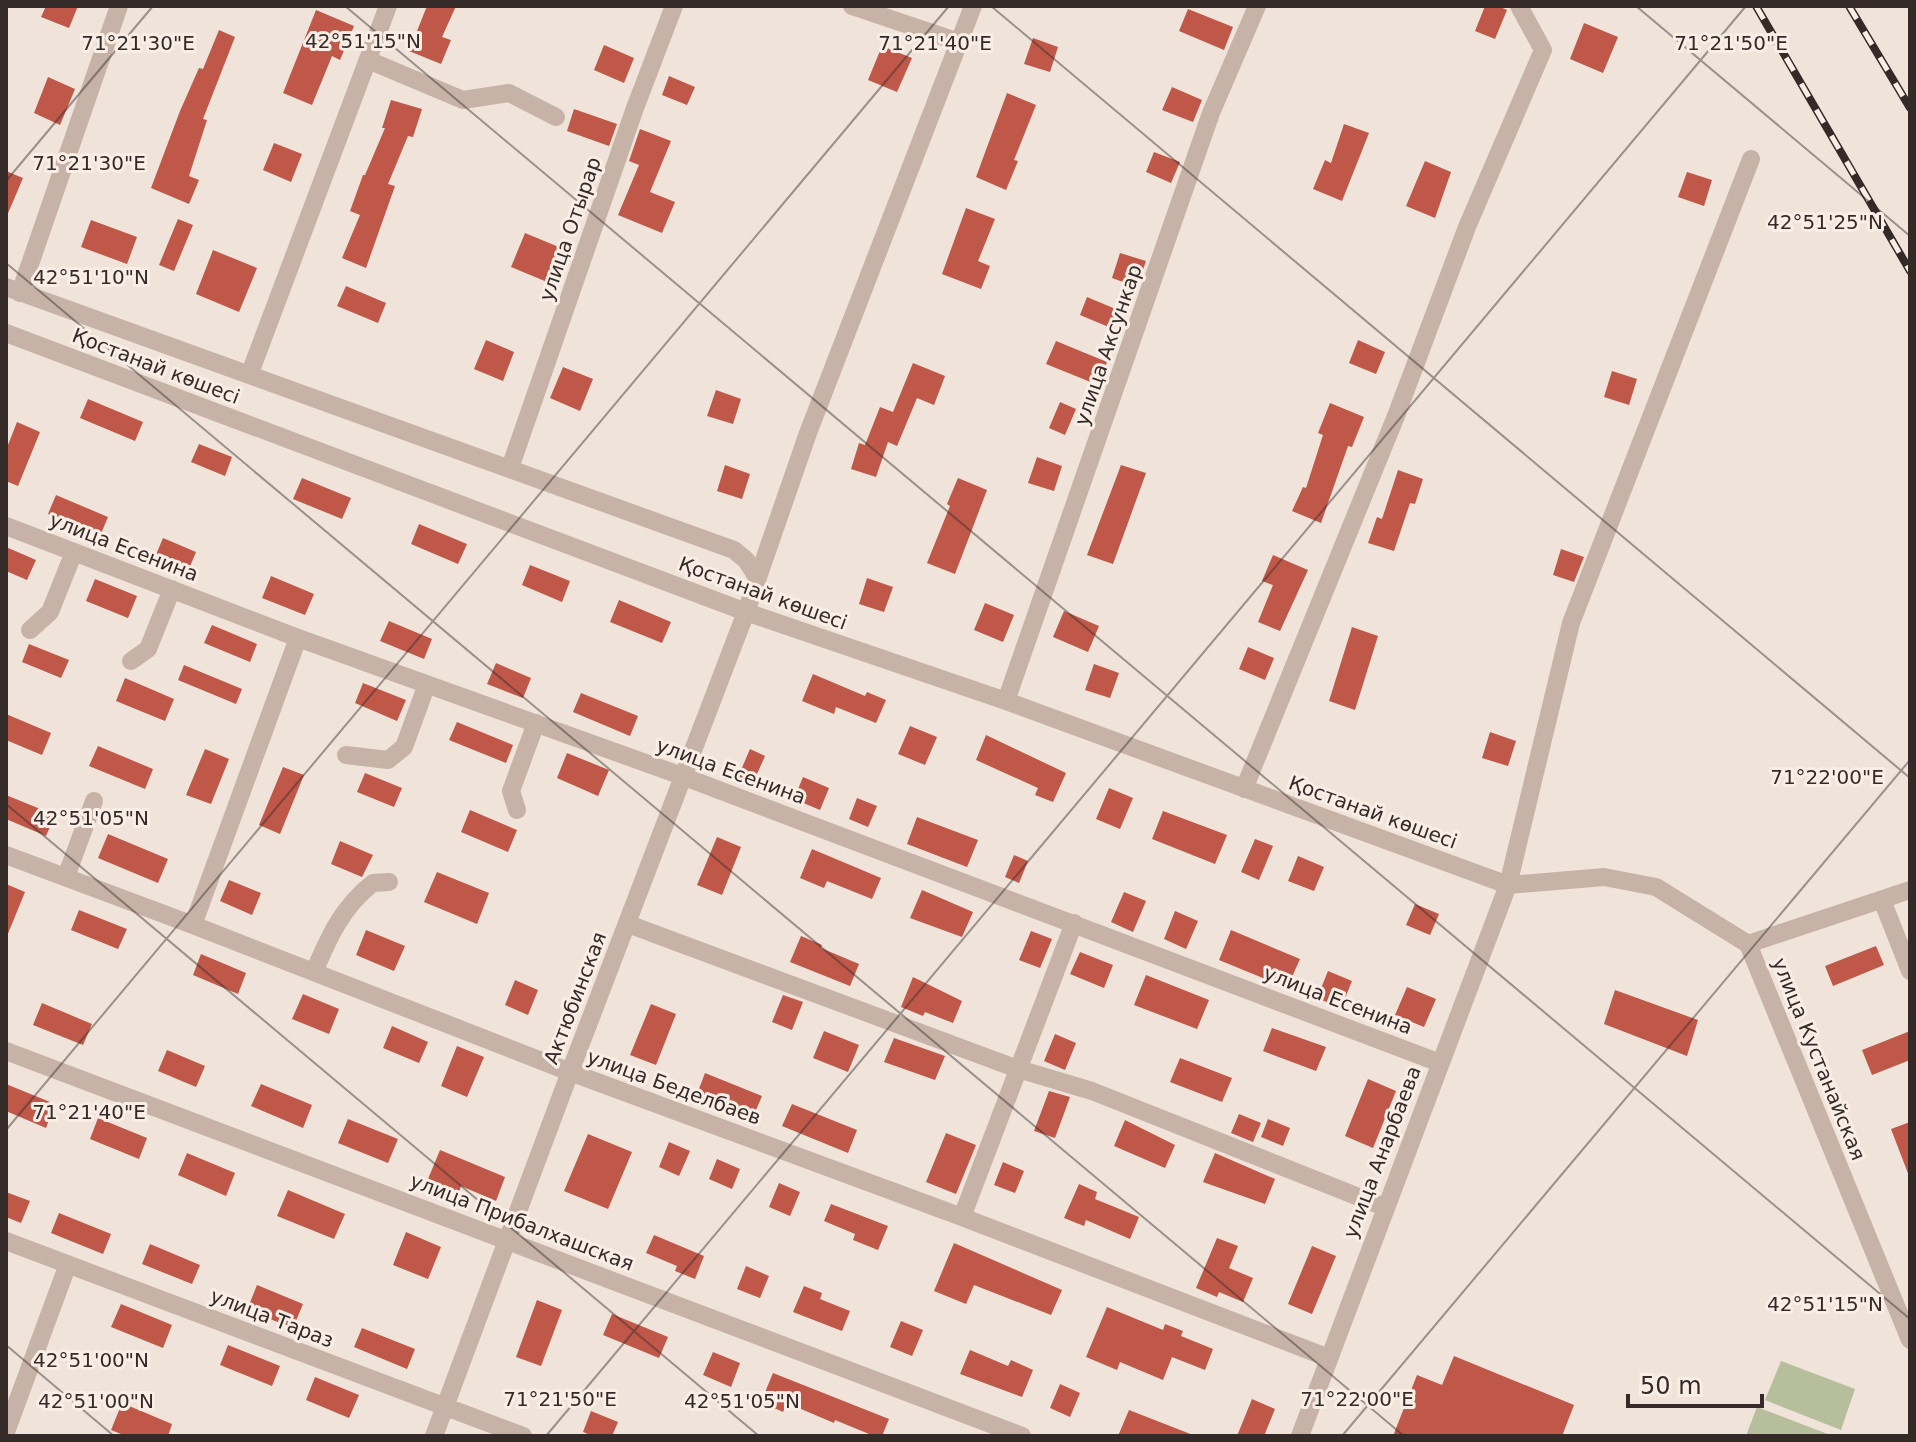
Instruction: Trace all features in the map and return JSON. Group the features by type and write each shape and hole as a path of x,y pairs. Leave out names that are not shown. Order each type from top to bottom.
{"street":[{"path":"119,6 13,290 734,550 746,560 757,577"},
{"path":"250,373 388,6"},
{"name":"улица Отырар","path":"510,468 635,108 674,6"},
{"path":"852,6 959,42"},
{"name":"Актюбинская","path":"434,1436 746,612 808,433 973,6"},
{"name":"улица Аксункар","path":"1006,701 1211,113 1257,6"},
{"path":"1244,789 1396,416 1467,227 1543,50 1519,6"},
{"path":"368,60 463,100 509,93 556,117"},
{"name":"улица Анарбаева","path":"1300,1436 1508,885 1571,623 1751,159"},
{"name":"Қостанай көшесі","path":"6,333 746,612 1006,701 1508,885"},
{"name":"улица Есенина","path":"6,526 298,638 682,776 1440,1063"},
{"path":"30,630 50,612 74,552"},
{"path":"131,661 148,649 172,589"},
{"path":"193,925 298,638"},
{"path":"346,755 388,760 404,747 427,684"},
{"path":"517,810 511,791 536,723"},
{"path":"66,877 94,801"},
{"name":"улица Беделбаев","path":"6,855 570,1072 962,1217 1329,1358"},
{"name":"улица Кустанайская","path":"1508,885 1604,877 1656,887 1748,944 1910,1340"},
{"path":"314,972 335,924 352,902 373,883 389,882"},
{"path":"1748,944 1910,890"},
{"path":"1882,900 1910,971"},
{"path":"962,1217 1074,923"},
{"path":"628,924 1018,1069 1092,1091 1384,1207"},
{"name":"улица Прибалхашская","path":"6,1051 1022,1436"},
{"name":"улица Тараз","path":"6,1241 523,1436"},
{"path":"6,1432 68,1264"}],"green space":[{"path":"1781,1361 1855,1389 1841,1430 1765,1400"},
{"path":"1757,1407 1833,1436 1746,1436"}],"building":[{"path":"46,6 78,6 69,28 41,17"},
{"path":"427,6 456,6 442,37 451,40 441,64 409,51"},
{"path":"1485,6 1507,10 1495,39 1475,31"},
{"path":"1188,9 1233,27 1224,50 1179,31"},
{"path":"316,10 354,26 340,60 332,56 312,105 283,93"},
{"path":"1584,23 1618,37 1603,73 1570,59"},
{"path":"219,30 235,37 203,119 207,120 189,176 199,180 189,204 151,188 180,111 199,68 203,69"},
{"path":"1033,38 1058,47 1050,72 1024,64"},
{"path":"604,45 634,58 624,83 594,70"},
{"path":"882,46 912,58 897,92 868,80"},
{"path":"669,76 695,87 687,105 662,95"},
{"path":"48,77 75,89 60,125 34,113"},
{"path":"1172,87 1202,100 1193,122 1162,110"},
{"path":"1007,93 1036,105 1014,160 1018,161 1006,190 976,177"},
{"path":"391,100 422,109 413,137 408,136 388,184 395,186 366,268 342,258 360,215 350,211 385,128 382,128"},
{"path":"574,109 617,124 609,146 567,131"},
{"path":"1344,124 1369,133 1342,201 1313,189 1325,160 1331,163"},
{"path":"640,129 671,141 650,192 675,202 662,233 618,215 639,165 629,161"},
{"path":"274,143 302,154 291,182 263,170"},
{"path":"1154,152 1180,162 1171,183 1146,172"},
{"path":"1425,161 1451,172 1435,218 1406,206"},
{"path":"6,171 23,178 6,218"},
{"path":"1687,172 1712,180 1704,206 1678,197"},
{"path":"966,208 995,219 978,261 990,266 981,289 942,274"},
{"path":"178,219 193,225 174,271 159,265"},
{"path":"91,220 137,237 127,264 81,247"},
{"path":"525,233 566,250 552,284 511,267"},
{"path":"213,250 257,268 239,312 196,294"},
{"path":"1120,253 1146,261 1137,287 1112,278"},
{"path":"346,286 386,303 378,323 337,306"},
{"path":"1087,297 1118,310 1111,328 1080,315"},
{"path":"486,340 514,352 503,381 474,369"},
{"path":"1358,340 1385,352 1376,374 1349,363"},
{"path":"1056,341 1107,362 1098,385 1046,364"},
{"path":"913,363 945,376 934,405 917,398 897,446 888,442 876,477 851,469 859,443 865,445 880,407 893,412"},
{"path":"563,367 593,379 580,411 550,398"},
{"path":"1612,371 1637,379 1629,405 1604,397"},
{"path":"716,390 741,399 733,424 707,416"},
{"path":"88,399 143,422 135,441 80,418"},
{"path":"1060,402 1076,409 1065,435 1049,428"},
{"path":"1330,403 1364,417 1352,447 1348,446 1321,523 1292,511 1303,487 1306,488 1323,435 1318,433"},
{"path":"17,422 40,432 18,486 6,481 6,450"},
{"path":"199,444 232,457 225,476 191,462"},
{"path":"1037,457 1062,466 1054,491 1028,483"},
{"path":"725,465 750,474 742,499 717,491"},
{"path":"1121,465 1146,473 1113,564 1087,555"},
{"path":"1398,470 1423,479 1415,504 1410,503 1394,551 1368,543 1377,517 1382,519"},
{"path":"302,478 351,498 342,519 293,499"},
{"path":"958,478 987,490 955,574 927,563"},
{"path":"56,495 108,517 100,536 48,514"},
{"path":"419,524 467,544 458,564 411,544"},
{"path":"163,538 196,552 188,571 155,557"},
{"path":"6,547 36,560 27,580 6,571"},
{"path":"1561,549 1584,557 1574,582 1553,575"},
{"path":"1273,555 1308,570 1280,631 1258,622 1273,585 1262,581"},
{"path":"530,565 570,581 562,602 522,585"},
{"path":"271,576 314,594 305,615 262,598"},
{"path":"867,578 893,587 884,612 859,604"},
{"path":"95,579 137,596 128,618 86,601"},
{"path":"619,600 671,622 662,643 610,622"},
{"path":"985,603 1014,615 1003,642 974,630"},
{"path":"1064,611 1099,626 1088,652 1053,637"},
{"path":"389,621 432,639 424,659 380,641"},
{"path":"212,625 257,644 250,662 204,643"},
{"path":"1352,627 1378,636 1355,710 1329,701"},
{"path":"29,644 69,660 61,678 22,662"},
{"path":"1248,647 1274,658 1265,680 1239,669"},
{"path":"496,663 531,678 523,698 487,684"},
{"path":"1094,664 1119,673 1110,698 1085,690"},
{"path":"184,665 242,689 236,704 178,680"},
{"path":"813,674 865,696 867,692 886,700 876,723 836,707 834,714 802,701"},
{"path":"125,678 174,699 165,721 116,701"},
{"path":"363,683 406,700 397,721 355,703"},
{"path":"581,693 638,716 630,736 573,712"},
{"path":"6,714 51,733 42,755 6,740"},
{"path":"457,722 513,745 506,763 449,740"},
{"path":"910,726 937,737 925,765 898,754"},
{"path":"1490,732 1516,741 1508,766 1482,758"},
{"path":"986,735 1066,773 1053,802 1035,795 1038,788 976,760"},
{"path":"98,746 153,769 145,789 89,766"},
{"path":"205,749 229,759 211,804 186,795"},
{"path":"750,749 765,756 753,783 738,777"},
{"path":"567,753 609,770 598,796 557,778"},
{"path":"283,767 304,775 280,834 259,825"},
{"path":"365,773 402,788 394,807 357,792"},
{"path":"803,777 829,788 820,810 794,799"},
{"path":"1109,788 1133,798 1120,829 1096,819"},
{"path":"6,795 55,815 46,836 6,819"},
{"path":"857,798 877,806 868,827 849,819"},
{"path":"470,810 517,830 508,852 461,832"},
{"path":"1163,811 1227,835 1215,864 1152,839"},
{"path":"917,817 978,840 967,867 907,844"},
{"path":"108,834 168,859 158,883 98,858"},
{"path":"717,837 741,847 722,895 697,885"},
{"path":"1255,839 1273,846 1259,880 1241,872"},
{"path":"340,841 373,855 362,877 331,864"},
{"path":"812,849 881,878 872,899 827,881 824,888 800,878"},
{"path":"1014,855 1028,861 1019,883 1005,877"},
{"path":"1298,856 1324,867 1314,891 1288,881"},
{"path":"437,872 489,893 477,924 424,902"},
{"path":"229,880 261,893 252,915 220,901"},
{"path":"6,884 25,892 7,936 6,936"},
{"path":"922,890 973,912 962,937 910,918"},
{"path":"1124,892 1146,901 1133,932 1111,922"},
{"path":"1415,904 1439,914 1430,935 1406,925"},
{"path":"79,910 127,929 118,949 71,930"},
{"path":"1175,911 1198,921 1186,949 1164,939"},
{"path":"366,930 405,946 394,971 356,955"},
{"path":"1231,930 1300,959 1287,988 1219,960"},
{"path":"1031,931 1052,939 1040,968 1019,960"},
{"path":"801,936 859,964 850,986 790,962"},
{"path":"1876,946 1884,965 1833,986 1825,966"},
{"path":"1080,952 1113,965 1104,988 1070,974"},
{"path":"201,954 246,973 238,994 193,975"},
{"path":"1328,971 1352,981 1341,1008 1317,998"},
{"path":"1146,975 1209,1000 1197,1029 1134,1005"},
{"path":"913,977 962,1001 953,1023 901,1007"},
{"path":"515,980 538,990 528,1015 505,1005"},
{"path":"1407,987 1436,999 1424,1027 1395,1015"},
{"path":"1615,990 1698,1020 1687,1056 1604,1024"},
{"path":"303,994 339,1009 329,1034 292,1019"},
{"path":"783,995 803,1002 792,1030 772,1022"},
{"path":"42,1003 92,1024 83,1045 33,1025"},
{"path":"651,1004 676,1014 656,1065 630,1055"},
{"path":"392,1026 428,1042 419,1063 383,1048"},
{"path":"1272,1028 1326,1047 1316,1071 1263,1051"},
{"path":"824,1031 859,1045 848,1072 813,1058"},
{"path":"1910,1031 1910,1060 1872,1075 1862,1050"},
{"path":"1055,1034 1076,1043 1065,1070 1044,1061"},
{"path":"894,1038 945,1056 935,1080 884,1062"},
{"path":"457,1046 484,1057 467,1097 441,1086"},
{"path":"167,1050 205,1066 196,1087 158,1071"},
{"path":"1180,1058 1232,1078 1222,1102 1170,1082"},
{"path":"705,1073 762,1096 753,1117 697,1094"},
{"path":"1368,1079 1396,1091 1373,1148 1345,1136"},
{"path":"6,1084 55,1104 46,1128 6,1111"},
{"path":"261,1084 312,1105 303,1128 251,1106"},
{"path":"1049,1091 1070,1097 1055,1138 1034,1131"},
{"path":"792,1104 857,1130 848,1153 782,1126"},
{"path":"1239,1114 1261,1123 1253,1142 1231,1133"},
{"path":"98,1118 147,1138 139,1159 90,1139"},
{"path":"348,1119 398,1139 388,1163 338,1143"},
{"path":"1268,1119 1290,1128 1283,1146 1261,1137"},
{"path":"1125,1120 1175,1145 1165,1168 1114,1146"},
{"path":"1910,1122 1910,1176 1909,1176 1891,1129"},
{"path":"946,1133 976,1145 956,1194 926,1182"},
{"path":"588,1134 632,1152 608,1209 564,1191"},
{"path":"669,1142 690,1151 679,1176 659,1167"},
{"path":"440,1150 505,1177 496,1201 461,1186 459,1192 428,1179"},
{"path":"187,1153 235,1173 226,1196 178,1175"},
{"path":"1215,1153 1275,1179 1265,1204 1203,1182"},
{"path":"717,1159 740,1169 732,1189 709,1179"},
{"path":"1003,1162 1024,1171 1015,1193 994,1185"},
{"path":"779,1183 800,1192 790,1216 769,1207"},
{"path":"1079,1184 1097,1192 1095,1199 1139,1217 1130,1239 1086,1220 1084,1226 1064,1218"},
{"path":"288,1190 345,1214 334,1239 277,1216"},
{"path":"6,1192 30,1201 21,1223 6,1217"},
{"path":"831,1204 888,1226 878,1250 853,1240 855,1234 824,1221"},
{"path":"59,1213 111,1234 103,1254 51,1233"},
{"path":"406,1232 441,1247 428,1279 393,1265"},
{"path":"654,1235 704,1256 695,1279 675,1271 677,1266 646,1253"},
{"path":"1217,1238 1238,1246 1229,1268 1253,1278 1243,1302 1219,1292 1217,1297 1196,1288"},
{"path":"954,1243 1062,1290 1051,1315 974,1285 966,1304 934,1291"},
{"path":"150,1244 200,1265 192,1284 142,1264"},
{"path":"1312,1246 1336,1256 1312,1314 1288,1304"},
{"path":"746,1266 769,1276 760,1298 737,1289"},
{"path":"257,1285 303,1304 293,1328 247,1310"},
{"path":"804,1286 822,1293 820,1299 850,1311 842,1331 793,1312"},
{"path":"537,1300 562,1310 541,1366 516,1357"},
{"path":"121,1304 172,1325 163,1348 111,1327"},
{"path":"1107,1307 1163,1330 1165,1324 1183,1331 1181,1336 1213,1349 1205,1370 1172,1357 1163,1380 1120,1362 1117,1370 1086,1357"},
{"path":"612,1314 668,1337 659,1358 603,1335"},
{"path":"901,1321 923,1330 912,1356 890,1347"},
{"path":"362,1328 415,1349 407,1369 354,1347"},
{"path":"228,1345 280,1366 272,1386 220,1365"},
{"path":"970,1350 1008,1366 1011,1360 1033,1370 1022,1397 960,1374"},
{"path":"713,1352 740,1363 731,1387 703,1375"},
{"path":"1454,1356 1574,1405 1562,1436 1393,1436 1417,1375 1442,1385"},
{"path":"773,1373 889,1419 882,1436 874,1436 835,1420 834,1423 787,1403 783,1412 761,1402"},
{"path":"315,1377 359,1395 349,1418 306,1400"},
{"path":"1060,1384 1080,1393 1070,1417 1050,1408"},
{"path":"1252,1399 1275,1409 1264,1436 1237,1436"},
{"path":"122,1403 172,1424 168,1436 126,1436 111,1430"},
{"path":"1129,1410 1193,1435 1193,1436 1118,1436"},
{"path":"591,1411 618,1422 612,1436 593,1436 583,1432"}],"railway":[{"path":"1756,6 1910,271"},
{"path":"1849,6 1910,108"}]}
